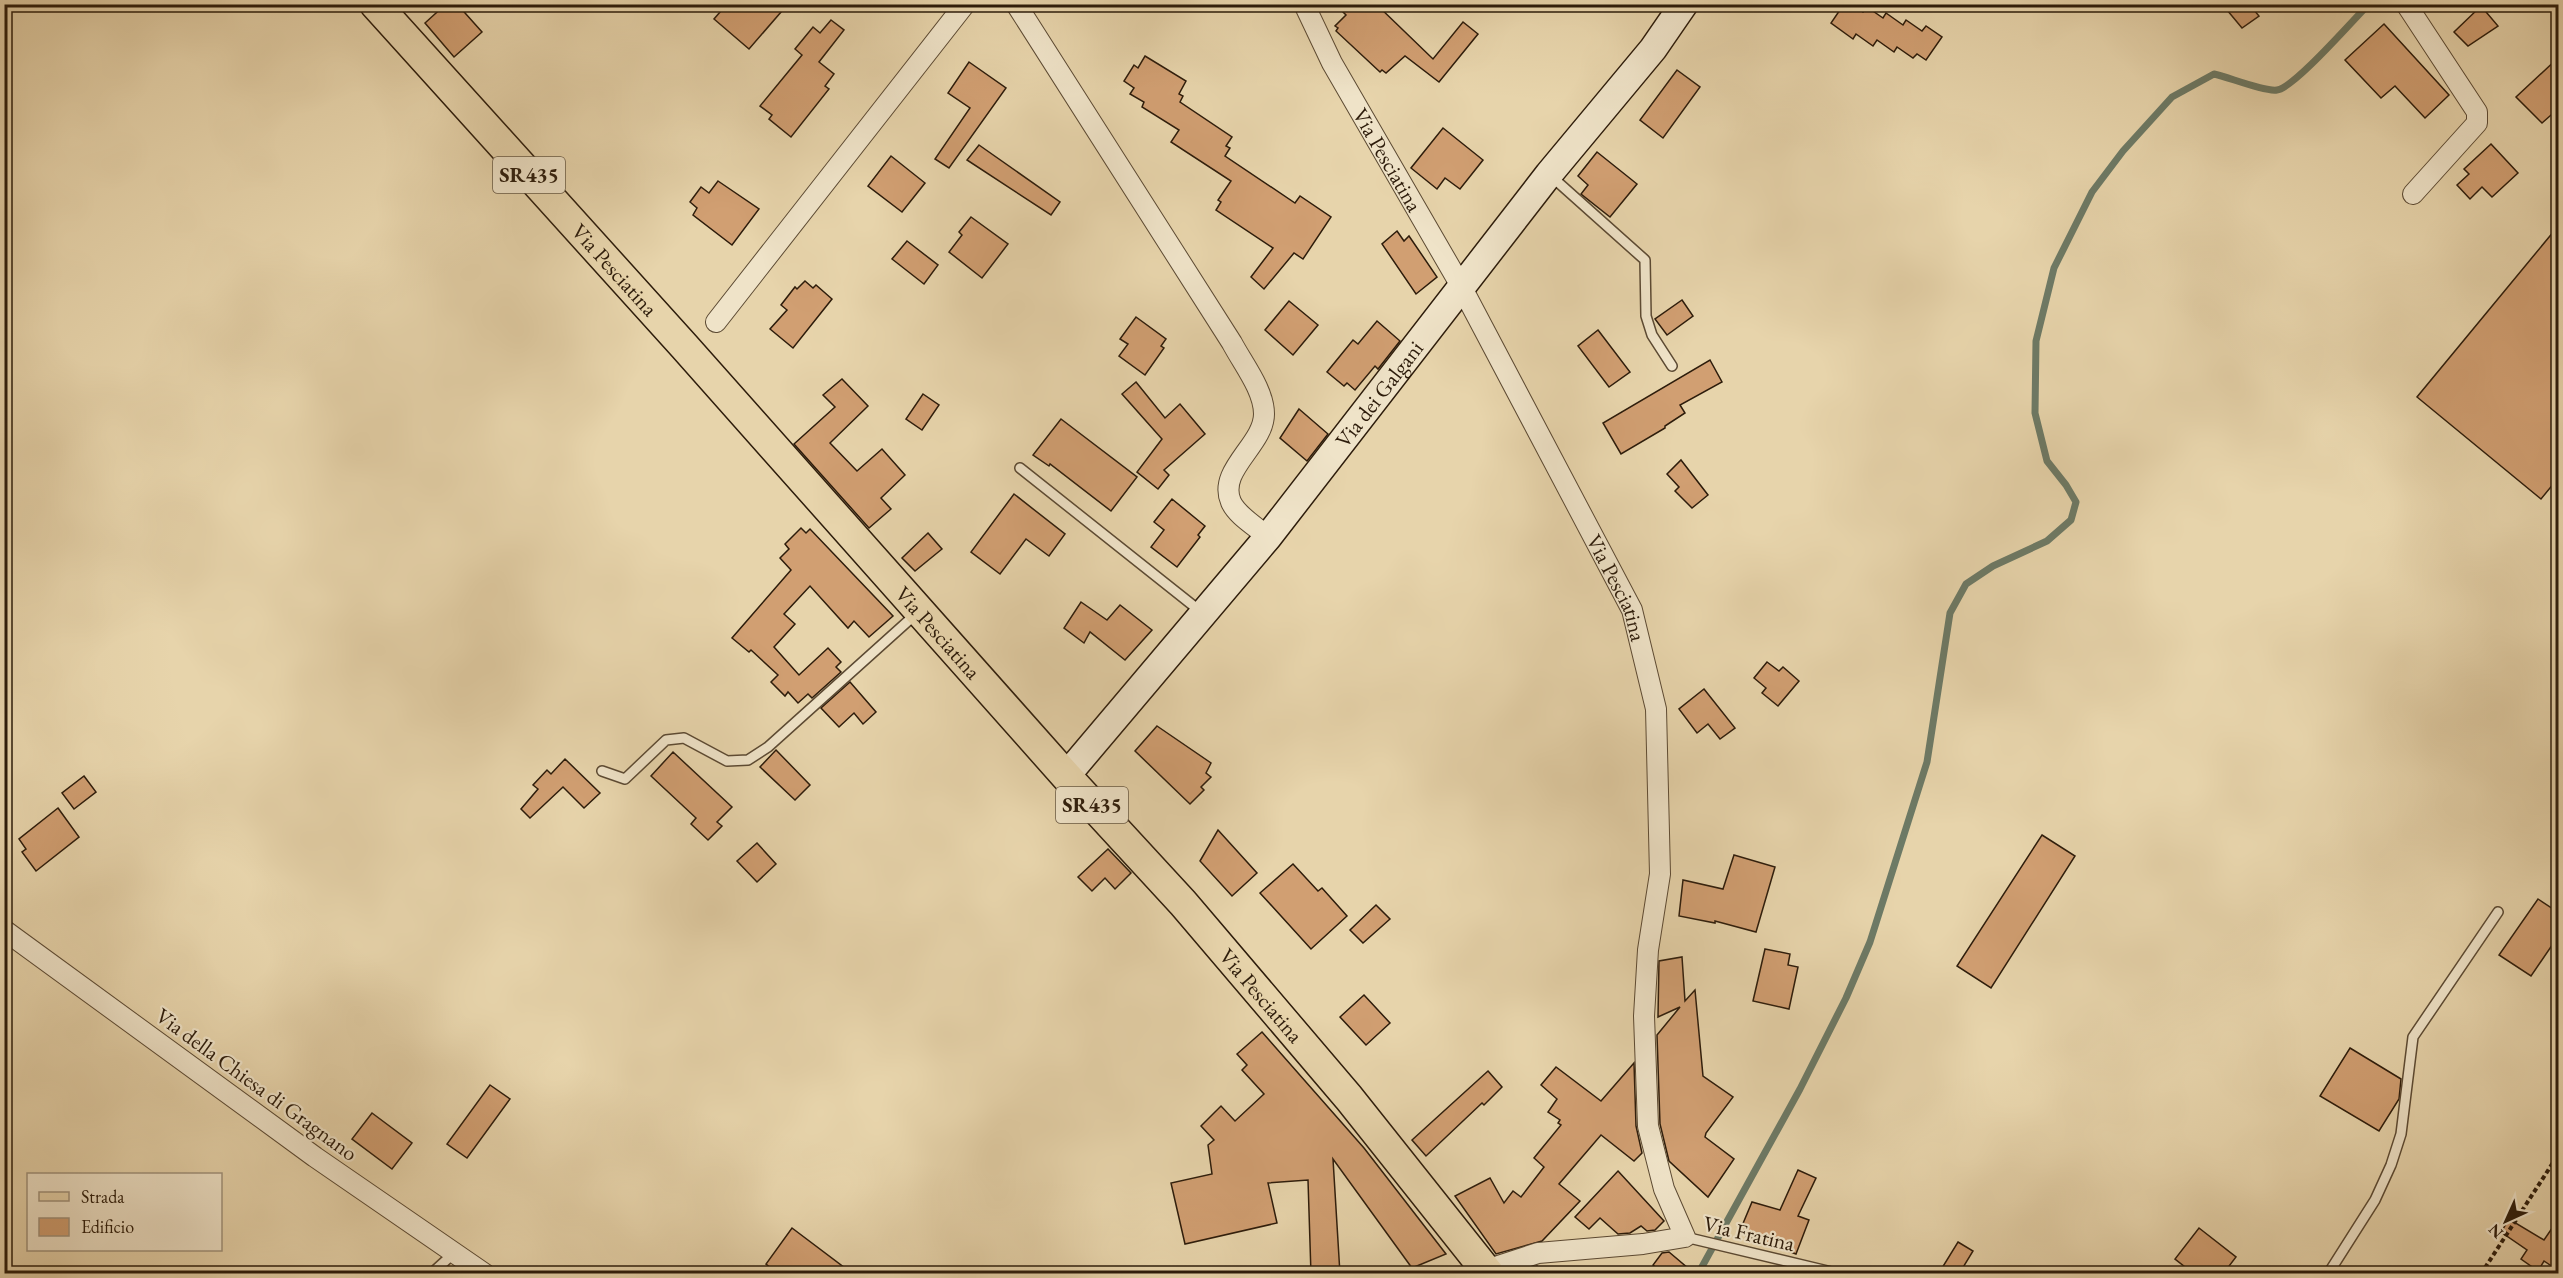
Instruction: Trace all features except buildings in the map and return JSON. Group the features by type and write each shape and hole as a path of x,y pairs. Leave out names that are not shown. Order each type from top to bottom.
{"main road":[{"name":"Via Pesciatina","path":"375,4 684,346 1066,776 1183,903 1349,1098 1483,1272"}],"street":[{"path":"716,322 965,4"},
{"path":"1016,4 1232,343 1261,397 1264,415 1259,434 1235,470 1228,486 1232,502 1268,537"},
{"name":"Via Pesciatina","path":"1304,4 1332,63 1461,286 1632,610 1656,710 1660,874 1648,950 1644,1016 1648,1126 1664,1189 1694,1240"},
{"name":"Via dei Galgani","path":"1066,776 1205,615 1268,537 1385,389 1461,286 1549,174 1653,49 1684,4"},
{"path":"2406,4 2478,112 2477,123 2414,194"},
{"name":"Via della Chiesa di Gragnano","path":"4,930 315,1157 485,1274"},
{"path":"1483,1272 1538,1253 1694,1240"}],"lane":[{"path":"1549,174 1645,260 1646,316 1652,335 1672,366"},
{"path":"1020,468 1205,615"},
{"path":"602,771 625,779 666,740 684,738 727,761 748,760 768,747 919,611"},
{"path":"2328,1274 2375,1200 2391,1166 2401,1134 2413,1037 2498,912"},
{"name":"Via Fratina","path":"1694,1240 1840,1274"},
{"path":"431,1274 454,1253"}],"path":[{"path":"2481,1274 2559,1155"}],"waterway":[{"path":"1698,1274 1800,1089 1846,998 1870,942 1927,762 1950,613 1966,584 1993,566 2047,541 2071,520 2076,502 2047,461 2035,413 2036,341 2054,268 2092,192 2123,151 2172,97 2214,74 2264,89 2277,90 2309,66 2369,4"}]}
